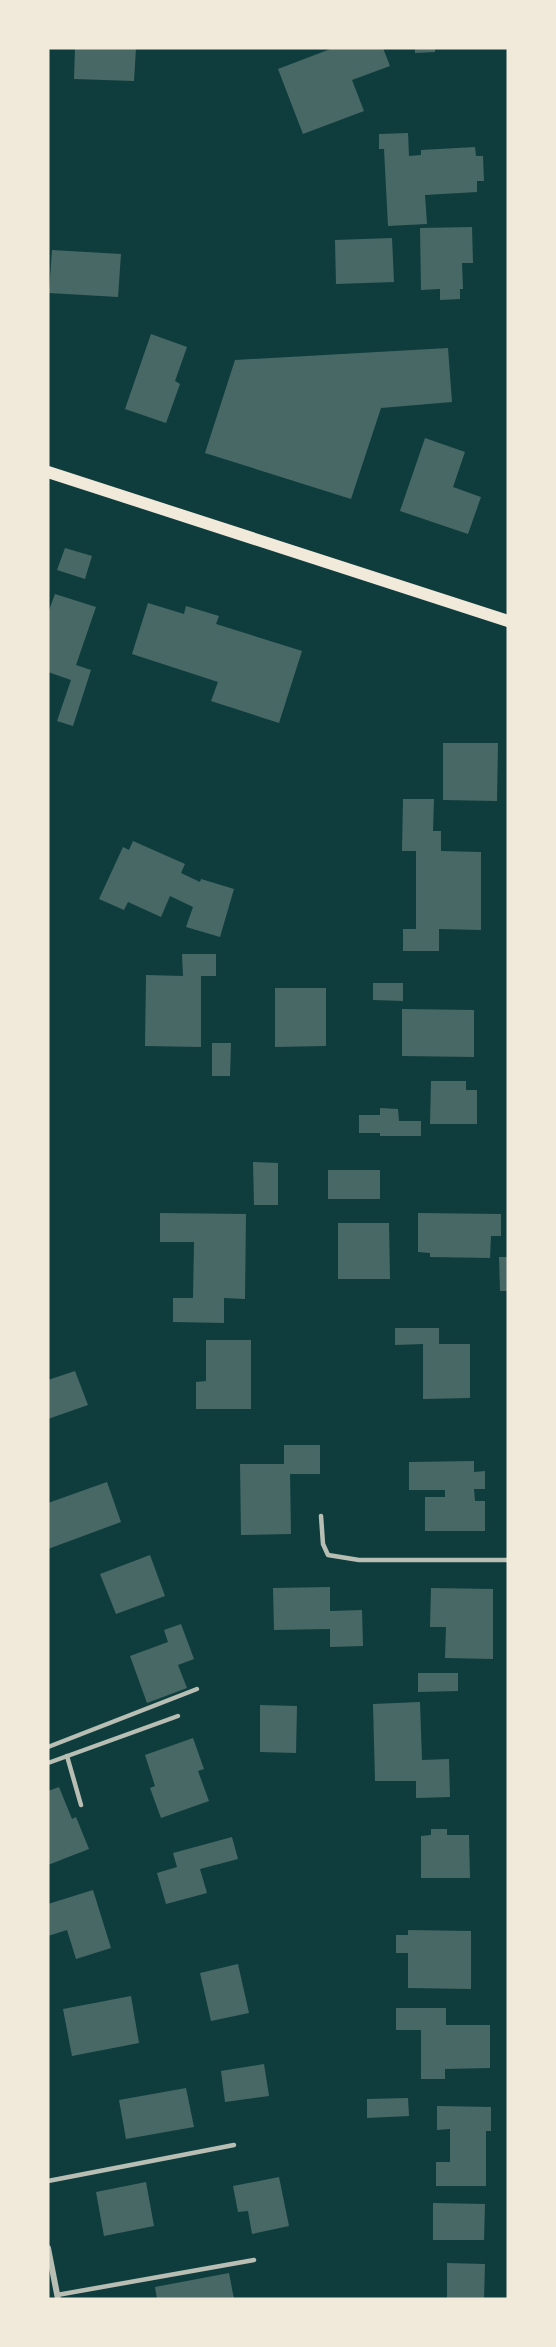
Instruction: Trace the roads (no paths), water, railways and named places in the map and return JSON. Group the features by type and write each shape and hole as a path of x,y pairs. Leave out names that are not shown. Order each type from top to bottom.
{"main road":[{"path":"48,472 508,621"}],"street":[{"path":"48,2248 57,2297"}],"lane":[{"path":"321,1516 323,1544 328,1555 359,1560 508,1560"},
{"path":"48,1747 197,1689"},
{"path":"48,1762 178,1716"},
{"path":"67,1756 81,1805"},
{"path":"48,2181 234,2145"},
{"path":"57,2297 254,2260"}]}
